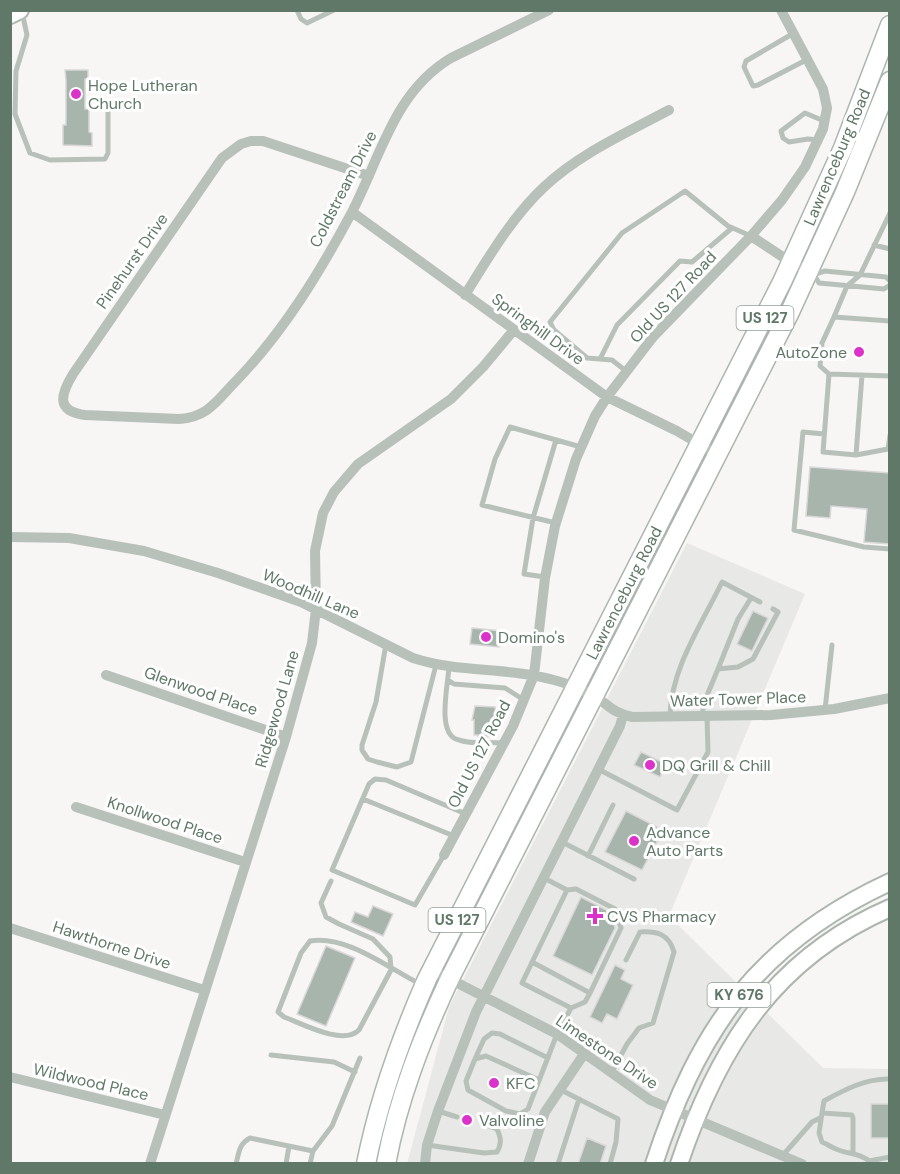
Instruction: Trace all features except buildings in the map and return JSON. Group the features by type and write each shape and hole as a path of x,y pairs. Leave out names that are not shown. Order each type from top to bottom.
{"highway":[{"name":"Lawrenceburg Road","path":"366,1164 388,1076 428,978 792,263 843,148 890,25"},
{"name":"Lawrenceburg Road","path":"386,1164 405,1087 450,978 812,273 890,81"}],"main road":[{"path":"10,15 21,10"},
{"name":"KY 676","path":"654,1164 687,1077 720,1019 751,981 777,955 813,925 854,899 890,882"},
{"name":"KY 676","path":"679,1164 695,1118 722,1060 745,1024 775,989 812,955 833,939 890,908"}],"street":[{"name":"Coldstream Drive","path":"193,418 205,413 235,382 297,307 352,212 399,112 416,85 451,58 549,10"},
{"name":"Old US 127 Road","path":"444,855 504,743 534,675 545,578 564,491 581,447 607,397 653,337 751,236 782,200 819,141 826,122 826,99 808,59 781,10"},
{"path":"465,294 506,234 542,188 579,161 669,110"},
{"name":"Pinehurst Drive","path":"193,418 77,414 63,403 63,391 203,185 222,158 231,150 251,141 262,141 369,176"},
{"name":"Springhill Drive","path":"352,212 607,397 718,455"},
{"path":"751,236 792,263 812,273"},
{"name":"Ridgewood Lane","path":"150,1164 286,736 312,643 316,609 314,565 316,538 323,513 339,485 369,455 451,399 483,367 513,331"},
{"name":"Woodhill Lane","path":"10,537 69,538 144,551 218,573 316,609 413,658 449,667 534,675 594,696"},
{"name":"Glenwood Place","path":"106,675 286,736"},
{"name":"Water Tower Place","path":"594,696 617,714 632,717 771,715 825,710 890,698"},
{"path":"425,1164 427,1145 438,1111 484,996 623,715"},
{"name":"Knollwood Place","path":"76,807 245,861"},
{"name":"Hawthorne Drive","path":"10,928 204,990"},
{"name":"Limestone Drive","path":"428,978 450,978 557,1034 650,1100 802,1164"},
{"path":"528,1164 545,1112 584,1054"},
{"name":"Wildwood Place","path":"10,1077 165,1115"}],"lane":[{"path":"21,10 27,35 16,71 15,114 30,153 50,160 105,159 108,153 108,102"},
{"path":"297,10 301,19 308,23 334,10"},
{"path":"794,33 746,61 744,67 753,86 808,59"},
{"path":"819,141 808,139 789,142 783,138 781,131 805,113 826,122"},
{"path":"626,371 612,360 587,358 554,330 550,322 622,233 685,191 732,228 751,236"},
{"path":"890,213 860,275 847,286 822,343 820,366 829,374 890,376"},
{"path":"600,359 617,324 680,261 692,262 732,228"},
{"path":"874,245 890,249"},
{"path":"825,271 860,275 886,277 890,283 884,290 819,283 812,273 825,271"},
{"path":"834,317 890,321"},
{"path":"829,374 823,452 856,455 889,449 890,435"},
{"path":"856,455 862,375"},
{"path":"556,523 482,505 492,468 510,427 581,447"},
{"path":"824,434 802,432 794,530 864,547 890,549"},
{"path":"545,578 524,574 533,518 556,440"},
{"path":"670,716 670,698 681,667 722,582 760,602"},
{"path":"598,769 677,810 708,752 703,705 738,619 751,598"},
{"path":"718,669 738,667 753,659 778,612 773,609"},
{"path":"386,644 376,702 362,745 364,755 368,759 397,766 411,762 436,665"},
{"path":"825,710 832,645"},
{"path":"449,667 446,725 449,734 462,741 504,743"},
{"path":"448,680 454,684 505,688 524,700"},
{"path":"444,855 415,904 332,870 369,784 375,778 386,780 466,814"},
{"path":"363,799 454,836"},
{"path":"588,856 614,805"},
{"path":"562,842 634,879"},
{"path":"544,878 567,890 576,889 615,909 621,928 585,1002 572,1008 557,1034 548,1058 528,1109 520,1114 506,1111 468,1090 466,1081 470,1066 484,1039 492,1033 500,1034 548,1058"},
{"path":"331,881 321,903 326,917 374,939 390,957 392,970 354,1035 340,1037 284,1017 278,1012 301,953 310,941 337,941 383,962 392,970 428,978"},
{"path":"567,890 522,984 572,1008"},
{"path":"611,1073 639,1028 653,1023 674,952 671,942 663,936 652,931 640,932 626,960"},
{"path":"532,962 590,993"},
{"path":"271,1055 334,1062 355,1072"},
{"path":"475,1059 486,1056 539,1080"},
{"path":"310,1164 313,1151 332,1126 360,1058"},
{"path":"458,1061 470,1066"},
{"path":"890,1079 866,1081 824,1101 819,1133 822,1142 837,1150 864,1157 868,1162 890,1157"},
{"path":"561,1090 618,1119 616,1142 610,1164"},
{"path":"558,1164 579,1100"},
{"path":"438,1111 458,1117"},
{"path":"783,1155 812,1122 821,1116 852,1115 854,1118 853,1154"},
{"path":"427,1145 484,1153 497,1152 501,1144 501,1137 497,1130 483,1124"},
{"path":"236,1164 240,1146 250,1138 313,1151"},
{"path":"286,1164 289,1146"}],"shaded area":[{"path":"687,543 805,594 669,916 823,1068 889,1069 889,1163 407,1164 449,1007"}],"place":[{"name":"Hope Lutheran Church","path":"76,94"},
{"name":"AutoZone","path":"859,352"},
{"name":"Domino's","path":"486,637"},
{"name":"DQ Grill & Chill","path":"650,765"},
{"name":"Advance Auto Parts","path":"634,841"},
{"name":"CVS Pharmacy","path":"595,916"},
{"name":"KFC","path":"494,1083"},
{"name":"Valvoline","path":"467,1120"}]}
